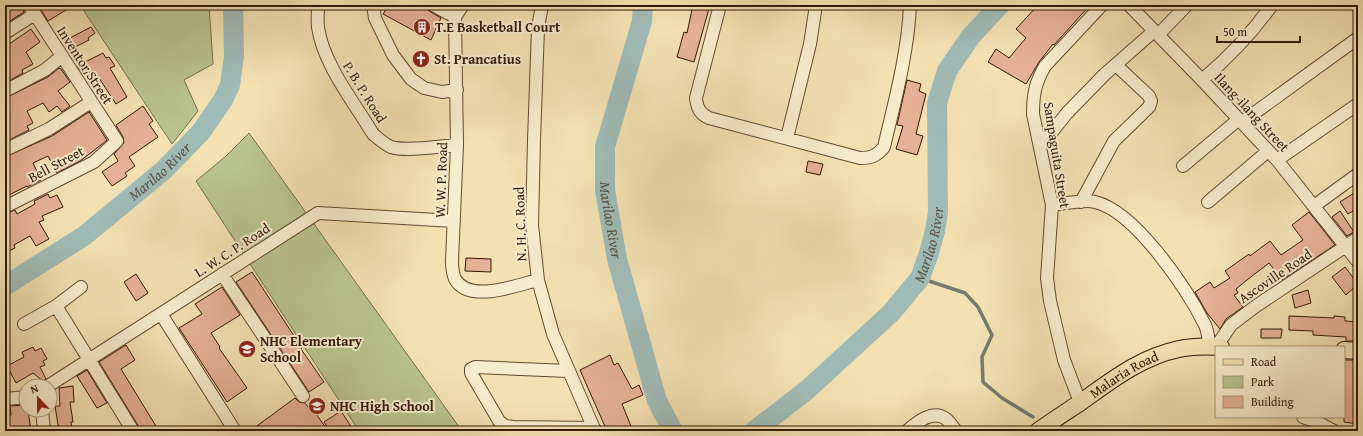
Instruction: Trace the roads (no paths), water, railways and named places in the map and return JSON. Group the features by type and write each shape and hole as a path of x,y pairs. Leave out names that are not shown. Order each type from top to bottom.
{"main road":[{"name":"Malaria Road","path":"1038,431 1118,374 1144,360 1180,348 1215,347"},
{"path":"1345,350 1358,351"}],"street":[{"name":"P. B. P. Road","path":"318,5 318,25 322,44 329,62 373,134 382,142 401,149 457,145"},
{"path":"372,5 375,18 393,55 411,79 424,88 442,92 457,90"},
{"path":"433,5 455,17 463,5"},
{"name":"N. H. C. Road","path":"542,5 538,28 532,225 538,280 553,334 594,430"},
{"path":"719,5 719,10 696,98 699,111 702,115 860,158 875,156 884,147 903,66 909,28 910,5"},
{"path":"787,138 808,51 816,5"},
{"name":"Sampaguita Street","path":"1080,402 1064,360 1050,301 1047,278 1052,205 1033,114 1033,101 1038,77 1045,66 1102,5"},
{"name":"Ilang-ilang Street","path":"1129,5 1277,160 1358,262"},
{"path":"1040,147 1067,113 1105,74 1156,33 1187,5"},
{"path":"1202,80 1222,63 1242,42 1272,5"},
{"path":"5,34 32,10"},
{"name":"Inventor Street","path":"32,10 117,140"},
{"name":"W. W. P. Road","path":"455,17 457,145 453,270 456,279 462,287 469,291 488,292 538,280"},
{"path":"1183,166 1240,121 1358,38"},
{"path":"5,92 45,70 62,56"},
{"path":"1081,202 1114,140 1150,107 1151,101 1149,96 1116,65"},
{"path":"5,150 49,129 91,102"},
{"path":"1277,160 1358,104"},
{"name":"Bell Street","path":"5,207 94,162 117,140"},
{"path":"1208,202 1268,151"},
{"path":"1314,206 1358,174"},
{"path":"1052,205 1094,201 1124,217 1142,233 1159,254 1191,300 1216,346"},
{"name":"L. W. C. P. Road","path":"58,380 318,213 454,221"},
{"name":"Ascoville Road","path":"1217,346 1231,325 1256,306 1358,238"},
{"path":"222,274 303,396"},
{"path":"24,324 56,306 81,287"},
{"path":"56,306 132,431"},
{"path":"162,314 235,431"},
{"path":"569,371 475,367 471,369 471,373 498,421 505,426 594,430"},
{"path":"5,399 18,398"},
{"path":"907,431 923,418 935,415 945,418 956,431"},
{"path":"43,418 44,431"},
{"path":"1305,418 1334,431"}],"waterway":[{"name":"Marilao River","path":"5,286 84,236 164,170 200,133 223,100 230,85 234,56 233,5"},
{"name":"Marilao River","path":"643,5 642,21 605,147 605,190 617,259 657,401 673,431"},
{"name":"Marilao River","path":"754,431 807,390 891,313 920,278 929,253 938,212 937,103 947,71 971,36 1000,5"},
{"path":"920,278 965,293 978,307 992,335 982,357 983,382 1002,398 1033,417"}],"place":[{"name":"T.E Basketball Court","path":"422,27"},
{"name":"St. Prancatius","path":"421,59"},
{"name":"NHC Elementary School","path":"247,349"},
{"name":"NHC High School","path":"317,406"}]}
